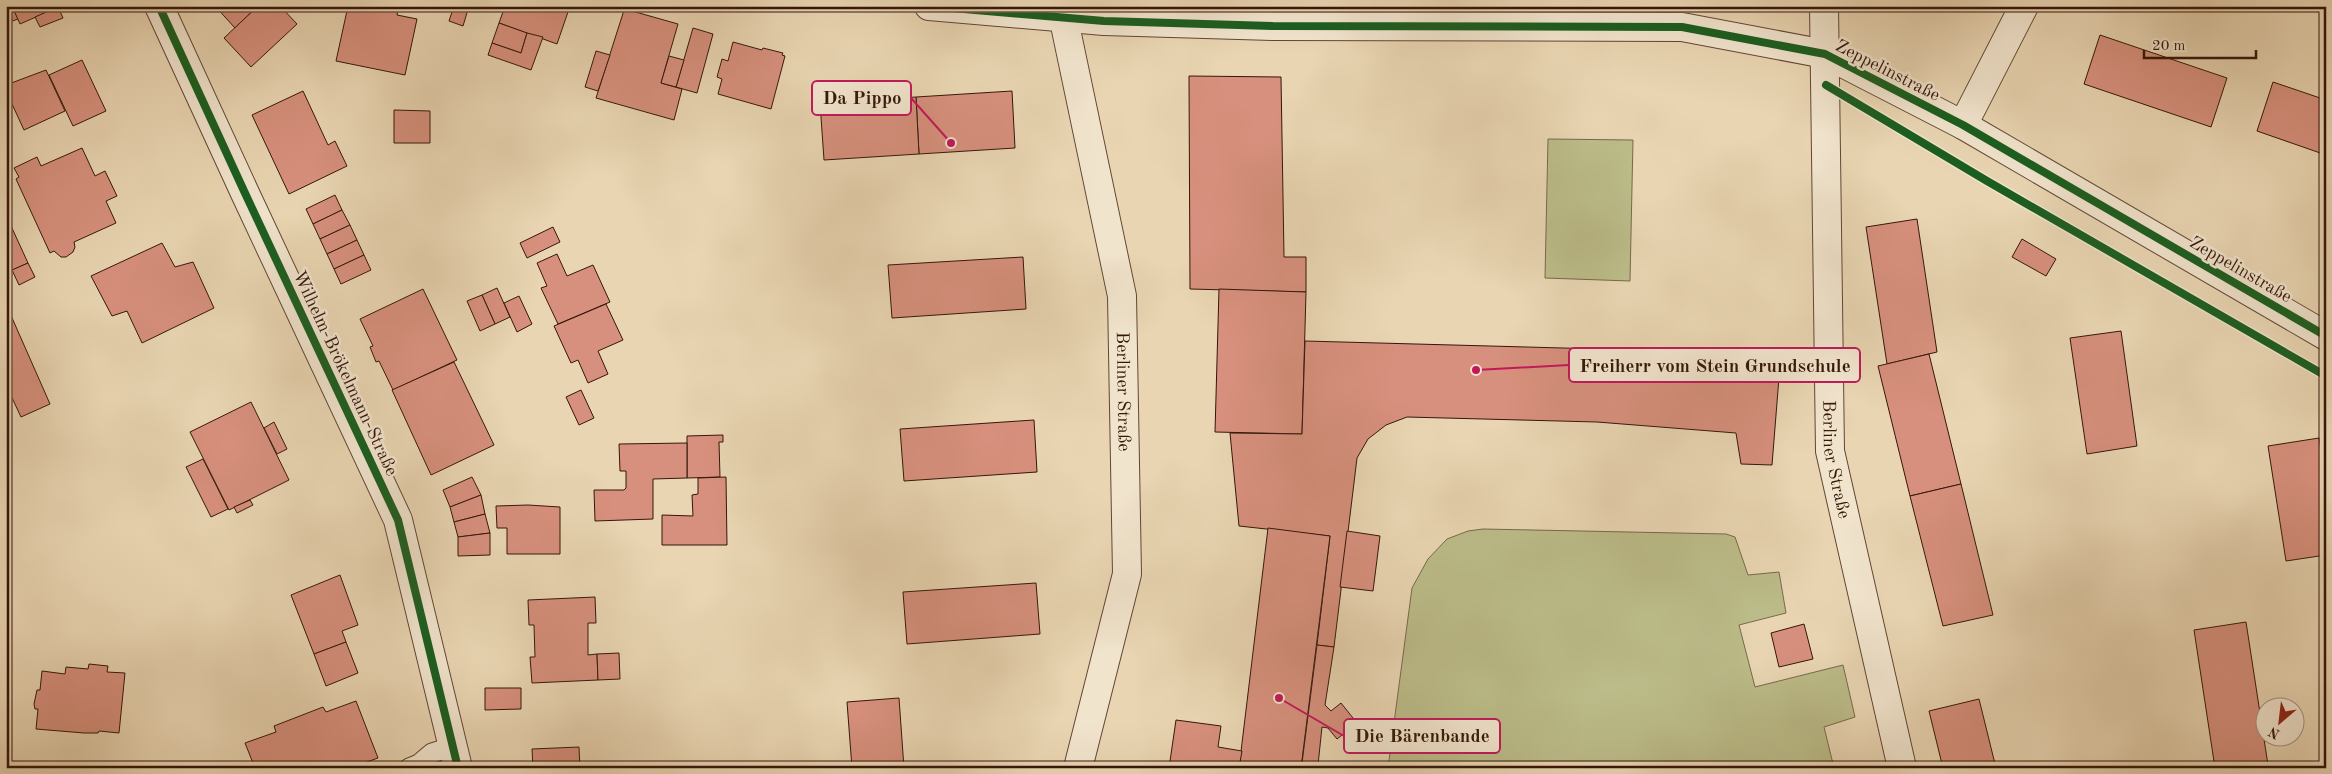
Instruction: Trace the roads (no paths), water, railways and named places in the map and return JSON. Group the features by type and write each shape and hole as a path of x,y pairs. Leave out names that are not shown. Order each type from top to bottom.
{"street":[{"name":"Wilhelm-Brökelmann-Straße","path":"159,6 398,520 456,757"},
{"name":"Zeppelinstraße","path":"929,6 1062,11 1104,20 1273,26 1682,27 1825,54 1963,125 2326,336"},
{"name":"Berliner Straße","path":"1824,6 1830,452 1902,768"},
{"path":"1963,125 2024,6"},
{"name":"Berliner Straße","path":"1062,11 1122,296 1127,574 1078,768"}],"lane":[{"path":"409,768 419,764 432,753 456,757"}],"place":[{"name":"Da Pippo","path":"951,143"},
{"name":"Freiherr vom Stein Grundschule","path":"1476,370"},
{"name":"Die Bärenbande","path":"1279,698"}]}
